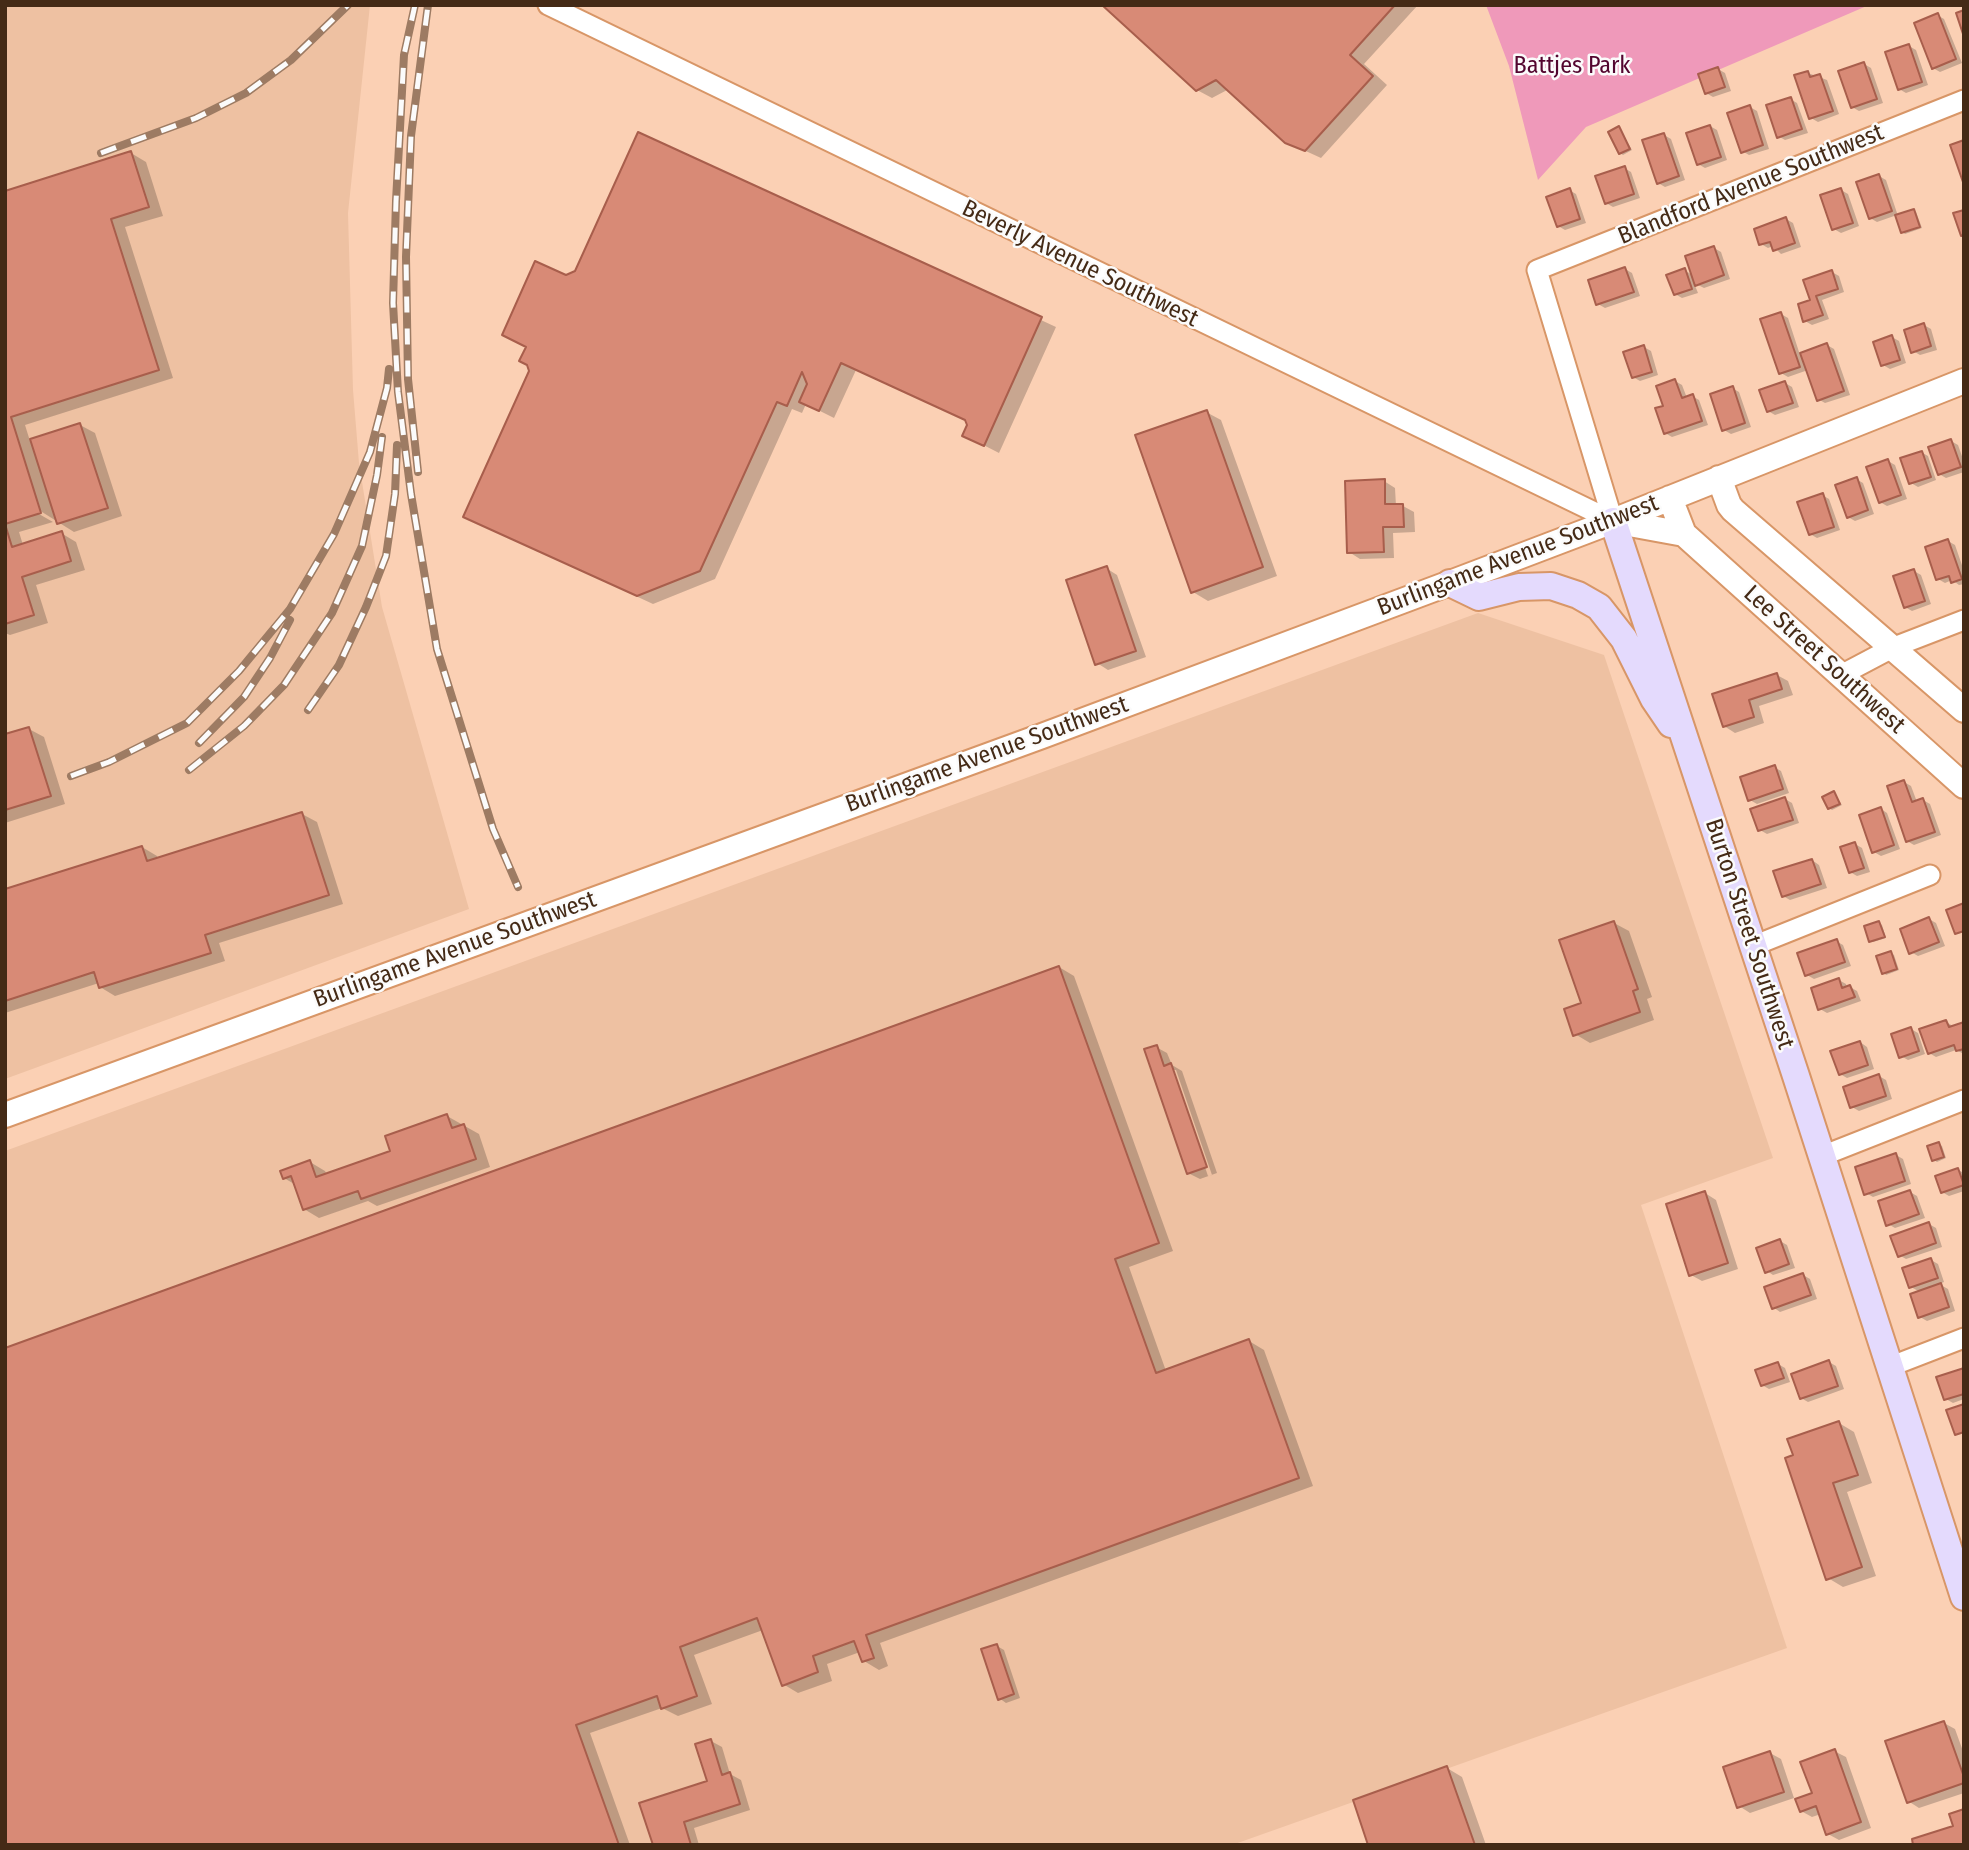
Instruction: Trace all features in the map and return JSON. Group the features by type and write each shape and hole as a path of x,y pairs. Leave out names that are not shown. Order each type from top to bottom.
{"main road":[{"name":"Burton Street Southwest","path":"1613,521 1962,1584"},
{"path":"1450,583 1479,597 1519,586 1551,586 1578,595 1599,607 1624,639 1654,699 1688,746"}],"street":[{"name":"Beverly Avenue Southwest","path":"548,5 1613,521"},
{"name":"Blandford Avenue Southwest","path":"1537,270 1964,100"},
{"name":"Burton Street Southwest","path":"1537,270 1613,521"},
{"name":"Burlingame Avenue Southwest","path":"5,1115 1042,736 1613,521 1964,381"},
{"path":"1719,478 1733,510 1964,710"},
{"name":"Lee Street Southwest","path":"1670,498 1684,534 1964,786"},
{"path":"1613,521 1684,534"},
{"path":"1841,676 1894,647 1964,620"},
{"path":"1753,946 1930,875"},
{"path":"1822,1156 1964,1100"},
{"path":"1889,1367 1964,1338"}],"shaded area":[{"path":"5,5 370,5 348,213 353,390 359,463 382,607 469,909 5,1079"},
{"path":"1478,613 1604,655 1773,1158 1641,1205 1787,1648 1232,1845 5,1845 5,1151"}],"green space":[{"name":"Battjes Park","path":"1486,5 1869,5 1586,127 1538,180 1509,66"}],"building":[{"path":"1102,5 1395,5 1350,55 1373,76 1305,151 1285,143 1216,80 1196,91"},
{"path":"1964,10 1964,37 1956,13"},
{"path":"1938,13 1956,59 1932,69 1914,23"},
{"path":"1909,44 1922,82 1898,90 1885,52"},
{"path":"1864,62 1877,99 1851,108 1838,71"},
{"path":"1718,67 1725,87 1705,94 1698,74"},
{"path":"1808,71 1810,77 1820,74 1833,111 1809,119 1794,75"},
{"path":"1791,97 1802,129 1777,138 1766,105"},
{"path":"1750,105 1763,145 1741,153 1727,113"},
{"path":"1710,125 1721,157 1697,165 1686,133"},
{"path":"1619,126 1630,149 1619,154 1608,132"},
{"path":"638,132 1042,317 984,446 962,436 967,425 965,420 841,363 819,411 799,402 807,384 802,372 787,406 777,402 700,571 637,596 463,517 529,371 527,365 519,361 526,347 502,335 535,261 566,275 575,271"},
{"path":"1664,133 1679,176 1657,184 1642,140"},
{"path":"1964,140 1964,185 1950,145"},
{"path":"131,151 149,207 111,219 159,370 11,417 41,513 5,524 5,191"},
{"path":"1625,166 1634,194 1605,204 1595,176"},
{"path":"1879,174 1892,211 1869,219 1856,182"},
{"path":"1570,188 1580,219 1557,227 1546,197"},
{"path":"1841,188 1853,223 1832,230 1820,195"},
{"path":"1914,209 1920,227 1901,233 1895,215"},
{"path":"1964,210 1964,235 1961,236 1953,213"},
{"path":"1786,217 1795,243 1773,251 1770,242 1759,245 1754,229"},
{"path":"1714,246 1724,275 1695,286 1685,256"},
{"path":"1625,267 1634,292 1596,305 1588,280"},
{"path":"1685,268 1692,289 1674,295 1666,275"},
{"path":"1832,270 1838,289 1816,296 1823,315 1803,322 1798,304 1810,300 1803,280"},
{"path":"1781,312 1800,367 1779,374 1760,319"},
{"path":"1924,323 1931,346 1911,353 1904,330"},
{"path":"1892,335 1900,360 1881,366 1873,342"},
{"path":"1827,343 1844,391 1817,401 1800,353"},
{"path":"1644,345 1652,372 1632,378 1623,352"},
{"path":"1675,379 1682,398 1693,394 1702,421 1664,434 1655,408 1663,406 1656,386"},
{"path":"1785,381 1793,403 1767,412 1759,390"},
{"path":"1733,386 1745,423 1722,431 1710,394"},
{"path":"1207,410 1263,567 1191,593 1135,435"},
{"path":"80,423 108,508 57,524 30,439"},
{"path":"1951,439 1961,467 1938,475 1928,447"},
{"path":"1922,451 1931,477 1909,484 1900,458"},
{"path":"1888,459 1901,495 1879,503 1866,467"},
{"path":"1857,477 1868,510 1847,518 1835,485"},
{"path":"1385,479 1385,504 1403,504 1404,527 1383,527 1384,552 1347,553 1345,481"},
{"path":"1823,493 1834,527 1809,535 1797,502"},
{"path":"5,524 12,547 62,531 71,561 22,577 34,615 5,624"},
{"path":"1948,539 1962,579 1951,583 1949,576 1936,580 1925,547"},
{"path":"1107,566 1136,651 1095,665 1066,580"},
{"path":"1914,569 1925,601 1904,608 1893,576"},
{"path":"1777,673 1782,689 1749,700 1754,717 1723,727 1712,694"},
{"path":"29,727 51,796 5,810 5,734"},
{"path":"1775,765 1783,789 1748,801 1740,777"},
{"path":"1904,780 1912,802 1923,798 1935,832 1906,842 1887,786"},
{"path":"1834,791 1840,804 1828,809 1822,797"},
{"path":"1785,797 1793,820 1758,831 1750,809"},
{"path":"1881,807 1894,845 1872,853 1859,815"},
{"path":"302,812 329,895 205,935 211,953 99,988 94,972 5,1001 5,889 142,846 147,861"},
{"path":"1855,842 1864,868 1849,873 1840,847"},
{"path":"1812,859 1821,884 1782,897 1773,871"},
{"path":"1964,903 1964,931 1955,934 1946,910"},
{"path":"1929,917 1939,942 1909,954 1900,929"},
{"path":"1614,921 1638,989 1633,991 1640,1012 1573,1036 1564,1009 1581,1003 1559,940"},
{"path":"1879,921 1885,937 1869,942 1864,926"},
{"path":"1837,939 1845,962 1805,976 1797,953"},
{"path":"1891,951 1897,969 1882,974 1876,956"},
{"path":"1059,966 1159,1243 1115,1259 1156,1373 1249,1339 1299,1478 866,1635 874,1658 862,1662 854,1641 813,1656 818,1672 782,1686 757,1618 680,1647 697,1696 661,1709 657,1696 576,1725 619,1845 5,1845 5,1348"},
{"path":"1839,978 1842,988 1850,985 1855,997 1818,1010 1811,988"},
{"path":"1946,1020 1949,1027 1964,1022 1964,1049 1956,1051 1954,1045 1928,1054 1919,1029"},
{"path":"1911,1027 1919,1051 1899,1058 1891,1034"},
{"path":"1860,1041 1868,1065 1839,1075 1830,1051"},
{"path":"1157,1045 1164,1066 1171,1063 1207,1167 1187,1174 1144,1049"},
{"path":"1879,1074 1886,1096 1850,1108 1843,1087"},
{"path":"447,1114 452,1128 464,1124 476,1159 361,1199 358,1191 303,1210 291,1176 283,1179 280,1171 310,1160 316,1177 390,1151 385,1136"},
{"path":"1939,1142 1944,1157 1932,1161 1927,1146"},
{"path":"1896,1153 1905,1181 1864,1195 1855,1167"},
{"path":"1958,1168 1964,1185 1941,1193 1935,1176"},
{"path":"1910,1190 1919,1214 1886,1226 1878,1201"},
{"path":"1705,1191 1728,1263 1689,1276 1666,1204"},
{"path":"1929,1222 1936,1243 1898,1257 1890,1236"},
{"path":"1780,1239 1789,1264 1765,1273 1756,1248"},
{"path":"1931,1258 1938,1278 1909,1288 1902,1268"},
{"path":"1803,1273 1811,1295 1772,1309 1764,1287"},
{"path":"1941,1283 1949,1307 1918,1318 1910,1294"},
{"path":"1829,1360 1838,1386 1800,1399 1791,1374"},
{"path":"1778,1362 1784,1378 1761,1386 1755,1370"},
{"path":"1964,1368 1964,1394 1944,1400 1936,1377"},
{"path":"1964,1404 1964,1432 1955,1435 1946,1410"},
{"path":"1839,1421 1858,1475 1833,1483 1862,1567 1826,1580 1785,1458 1793,1455 1787,1439"},
{"path":"997,1644 1014,1694 998,1700 981,1649"},
{"path":"1944,1721 1964,1783 1907,1803 1885,1741"},
{"path":"711,1739 722,1775 730,1772 740,1804 684,1822 691,1845 653,1845 639,1803 707,1781 695,1744"},
{"path":"1835,1749 1861,1822 1826,1835 1816,1806 1800,1812 1795,1799 1812,1793 1800,1762"},
{"path":"1770,1751 1784,1792 1737,1808 1723,1767"},
{"path":"1447,1766 1475,1845 1368,1845 1353,1800"},
{"path":"1964,1809 1964,1845 1913,1845 1912,1839 1953,1826 1949,1814"}],"railway":[{"path":"101,153 196,118 246,93 291,60 348,5"},
{"path":"415,5 404,55 396,201 393,303 398,392 411,494 437,649 493,829 518,887"},
{"path":"418,472 408,379 406,257 411,136 428,5"},
{"path":"71,776 109,762 187,723 239,671 290,609 334,534 370,452 387,388 389,369"},
{"path":"189,770 244,726 284,685 332,613 362,546 382,437"},
{"path":"308,710 339,665 386,556 395,494 397,445"},
{"path":"199,743 244,697 270,658 290,620"}]}
